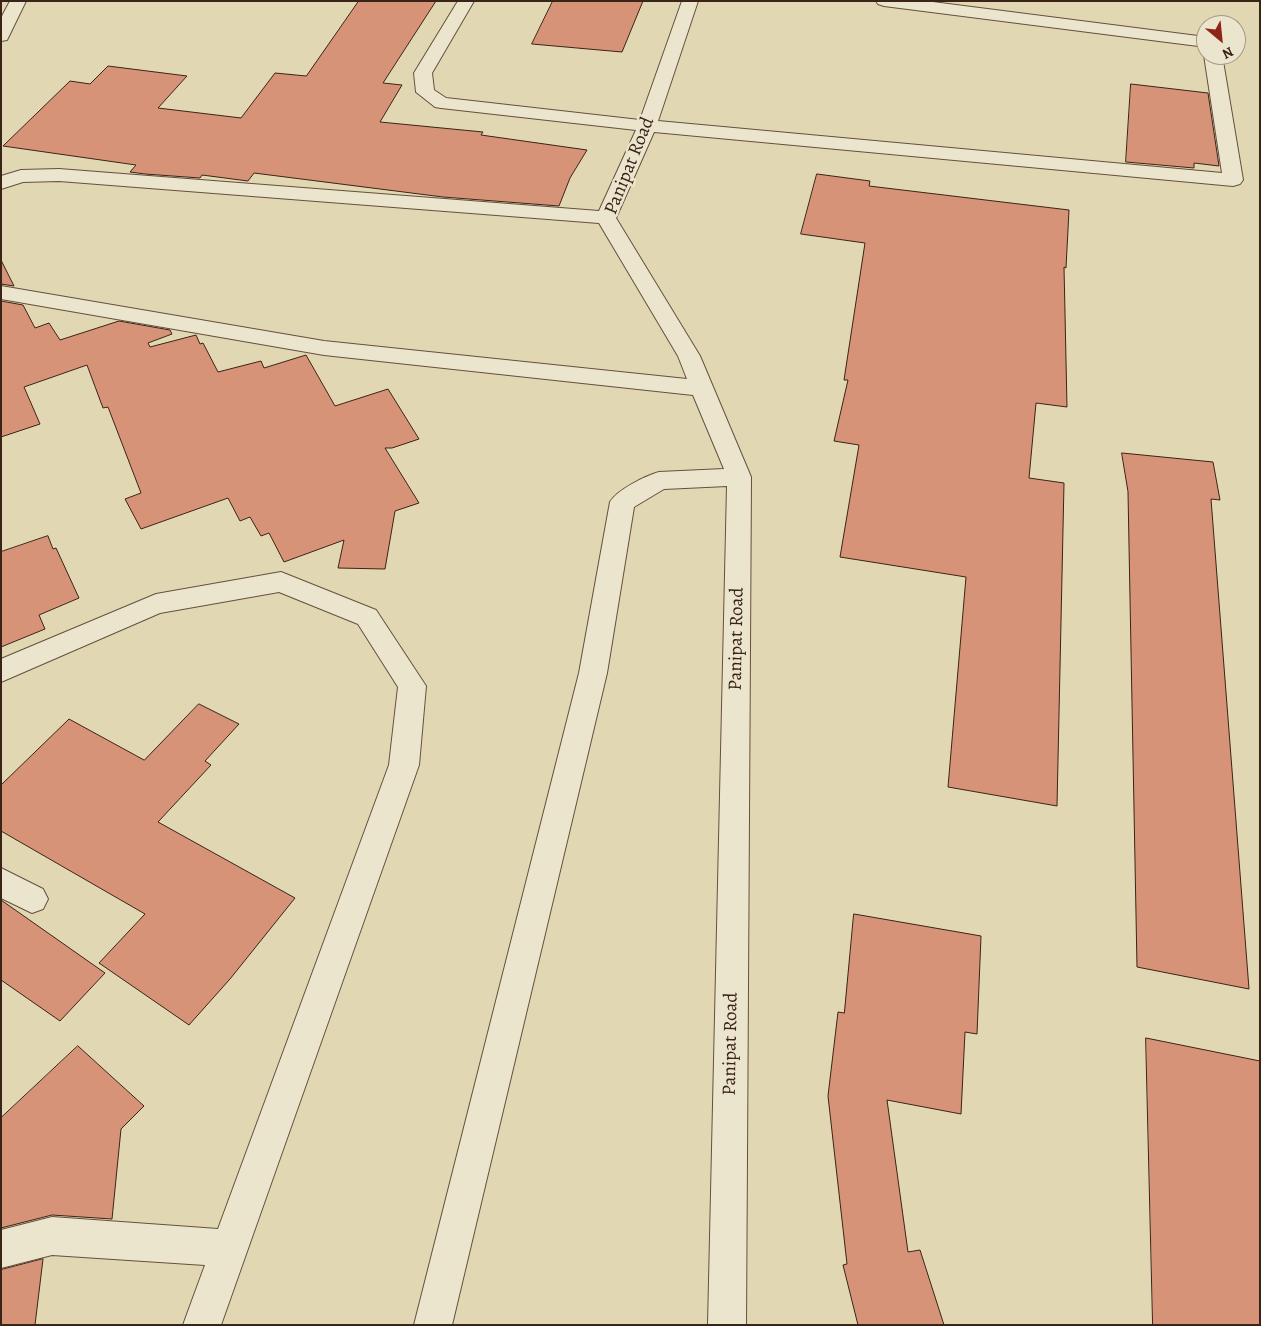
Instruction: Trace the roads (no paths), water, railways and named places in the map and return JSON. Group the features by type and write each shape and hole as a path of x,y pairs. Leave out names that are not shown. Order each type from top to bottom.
{"street":[{"path":"1,36 18,1"},
{"path":"466,1 423,73 426,92 441,103 647,126 1233,180 1215,65"},
{"name":"Panipat Road","path":"690,1 647,126 606,218 689,356 739,477 727,1325"},
{"path":"884,1 1196,41"},
{"path":"1,183 21,176 59,175 606,218"},
{"path":"1,292 324,348 702,388"},
{"path":"433,1325 593,673 622,502 659,481 739,477"},
{"path":"1,671 156,604 281,582 367,616 412,686 404,765 202,1325"},
{"path":"1,882 32,899"},
{"path":"1,1249 52,1236 230,1248"}]}
